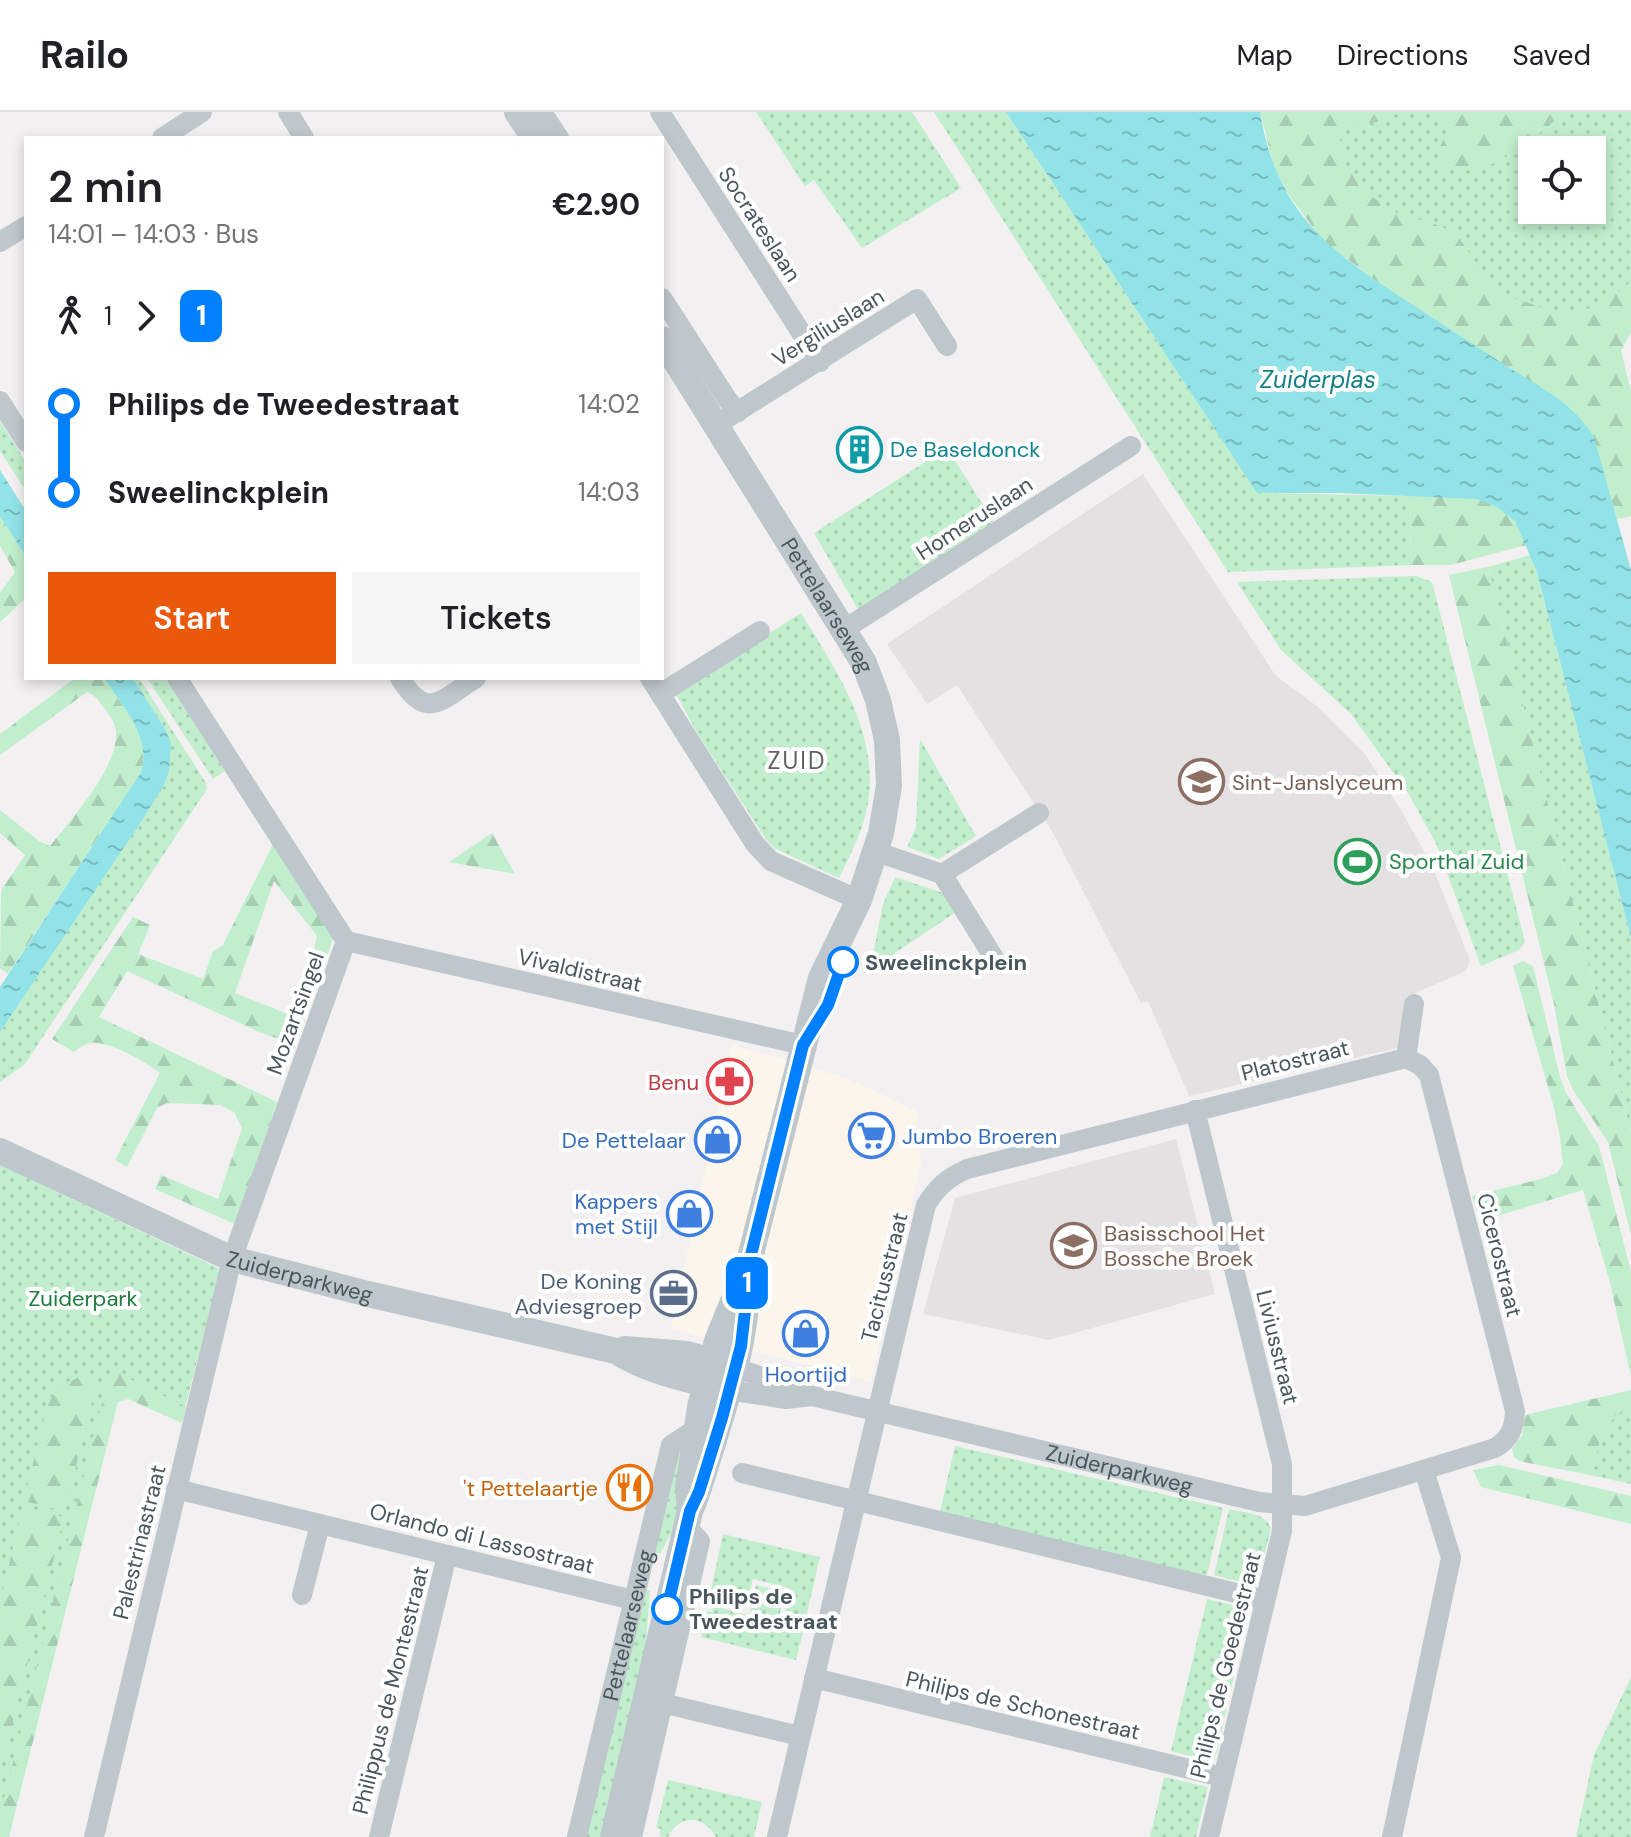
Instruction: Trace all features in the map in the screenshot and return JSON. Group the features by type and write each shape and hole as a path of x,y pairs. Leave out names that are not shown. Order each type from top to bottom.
{"street":[{"path":"165,136 202,112"},
{"path":"288,112 303,136"},
{"path":"517,112 533,136"},
{"path":"542,112 558,136"},
{"name":"Socrateslaan","path":"660,112 820,362"},
{"path":"0,242 24,227"},
{"name":"Vergiliuslaan","path":"727,418 917,299 947,346"},
{"name":"Pettelaarseweg","path":"664,301 727,399 727,418"},
{"name":"Pettelaarseweg","path":"613,1837 692,1526 688,1489 697,1428 720,1376 741,1346 747,1271 803,1045 828,1005 858,918 859,900 877,852 889,786 887,740 878,700 864,663 727,418 664,341"},
{"path":"0,401 24,439"},
{"name":"Homeruslaan","path":"843,630 1131,446"},
{"path":"760,631 655,686 755,844 771,861 859,900"},
{"name":"Mozartsingel","path":"178,680 346,941 232,1259"},
{"path":"401,680 411,696 418,702 426,703 443,699 473,680"},
{"path":"942,874 1039,813"},
{"path":"877,852 942,874 994,958"},
{"name":"Vivaldistraat","path":"346,941 803,1045"},
{"path":"1406,1058 1414,1004"},
{"name":"Platostraat","path":"1195,1110 1406,1058"},
{"name":"Cicerostraat","path":"1406,1058 1420,1065 1429,1075 1515,1411 1514,1428 1506,1441 1495,1448 1424,1470"},
{"name":"Tacitusstraat","path":"777,1837 926,1205 936,1188 967,1169 1195,1110"},
{"name":"Liviusstraat","path":"1195,1110 1282,1464 1283,1504"},
{"name":"Zuiderparkweg","path":"0,1151 232,1259 616,1351 631,1348 673,1352 720,1376 788,1385 812,1396 876,1412 1259,1502 1305,1506 1424,1470"},
{"name":"Palestrinastraat","path":"94,1837 232,1259"},
{"name":"Pettelaarseweg","path":"632,1837 662,1703 720,1376"},
{"name":"Pettelaarseweg","path":"577,1837 671,1445 697,1428"},
{"path":"1392,1837 1451,1558 1424,1470"},
{"path":"742,1473 1265,1600"},
{"name":"Orlando di Lassostraat","path":"176,1489 633,1600"},
{"name":"Philips de Goedestraat","path":"1209,1837 1282,1531 1283,1504"},
{"path":"302,1595 320,1524"},
{"name":"Philippus de Montestraat","path":"379,1837 447,1555"},
{"name":"Philips de Schonestraat","path":"814,1678 1222,1777"},
{"path":"662,1703 800,1736"}],"shaded area":[{"name":"Sint-Janslyceum","path":"1143,474 1276,676 1318,707 1365,754 1432,866 1470,960 1466,971 1406,997 1402,1047 1189,1096 1148,1001 1141,1003 1053,833 957,685 927,704 887,644"},
{"path":"732,1045 847,1078 916,1111 921,1163 871,1382 671,1329"},
{"name":"Basisschool Het Bossche Broek","path":"1176,1139 1215,1294 1049,1340 923,1314 955,1198"}],"green space":[{"path":"756,112 912,112 961,188 862,248 814,180 805,186"},
{"path":"934,112 1006,112 1257,493 1410,496 1411,565 1228,572"},
{"path":"1260,112 1631,112 1631,332 1621,351 1631,392 1631,516 1617,519 1605,479"},
{"path":"1260,112 1400,112 1382,121 1348,127 1340,140 1345,164 1364,192 1401,215 1456,233 1496,292 1555,312 1597,308 1631,282 1631,332 1621,351 1631,392 1631,516 1617,519 1594,437 1453,331 1393,294 1322,240 1281,184"},
{"path":"1439,112 1566,112 1536,136 1518,136 1518,149 1506,157 1471,170 1454,170 1439,163 1438,151 1449,128"},
{"path":"0,421 24,459 24,488 0,451"},
{"path":"947,448 996,526 859,611 814,533"},
{"path":"1410,496 1452,496 1494,505 1515,521 1526,545 1451,565 1411,565"},
{"path":"0,516 24,554 24,600 0,622 0,593 15,572 0,546"},
{"path":"1530,555 1537,572 1631,938 1631,1132 1488,567"},
{"path":"1488,567 1631,1132 1631,1235 1608,1142 1567,1076 1554,1004 1449,575"},
{"path":"1416,576 1432,582 1525,942 1519,950 1481,966 1436,843 1408,793 1351,714 1281,650 1237,582"},
{"path":"801,613 845,688 865,741 869,798 862,827 839,878 776,849 767,841 699,736 676,694"},
{"path":"72,680 105,680 139,734 143,759 141,772 8,974 0,968 1,895 25,855 0,833 0,810 50,846 102,777 115,746 116,732 105,709 87,692 0,755 0,734"},
{"path":"134,680 140,680 207,789 25,1064 0,1082 0,1032 163,787 165,729"},
{"path":"148,680 166,680 225,771 213,779"},
{"path":"920,739 976,836 939,859 907,847 916,828"},
{"path":"492,833 515,874 449,862"},
{"path":"275,840 336,930 326,959 313,954 317,936 274,881 235,993 305,1021 296,1045 259,1032 127,971 99,1017 277,1102 235,1224 155,1189 161,1175 218,1199 242,1128 234,1112 220,1105 167,1103 157,1108 127,1167 115,1160 160,1073 117,1048 98,1043 82,1046 74,1052 52,1039 133,917 150,925 138,954 203,979 213,951 223,945"},
{"path":"895,877 943,893 956,912 870,970 883,904"},
{"path":"1523,961 1533,966 1566,1093 1599,1146 1631,1272 1631,1376 1610,1283 1583,1190 1480,1221 1472,1196 1541,1179 1557,1173 1563,1164 1553,1104 1513,966"},
{"name":"Zuiderpark","path":"0,1165 220,1269 184,1412 114,1378 0,1822"},
{"path":"118,1373 186,1407 182,1423 128,1399 118,1402 9,1837 0,1837 0,1815 107,1383 111,1374"},
{"path":"99,1374 65,1511 24,1501 46,1410 56,1388 77,1378"},
{"path":"1631,1390 1631,1407 1621,1411 1608,1425 1590,1475 1519,1461 1514,1457 1512,1449 1522,1435 1525,1415"},
{"path":"1631,1407 1631,1484 1590,1475 1608,1425 1621,1411"},
{"path":"687,1441 675,1526 660,1554 650,1551 659,1515 666,1510 677,1460 676,1449"},
{"path":"955,1446 1223,1508 1207,1575 1129,1561 939,1516"},
{"path":"1499,1465 1631,1496 1631,1524 1481,1487 1473,1470"},
{"path":"23,1507 64,1517 0,1773 0,1601"},
{"path":"1229,1509 1259,1516 1271,1529 1258,1579 1248,1584 1214,1575"},
{"path":"723,1534 820,1557 805,1621 784,1617 790,1588 753,1579 746,1608 709,1599"},
{"path":"756,1585 785,1592 778,1621 750,1614"},
{"path":"641,1589 650,1591 646,1643 600,1837 582,1837"},
{"path":"1207,1599 1249,1609 1216,1755 1211,1761 1171,1751"},
{"path":"713,1606 745,1614 744,1619 781,1628 782,1623 804,1628 796,1660 701,1637 707,1611 712,1612"},
{"path":"1631,1677 1631,1837 1576,1837 1594,1755"},
{"path":"1164,1777 1208,1787 1196,1837 1150,1837"},
{"path":"668,1780 762,1802 754,1837 716,1837 705,1824 692,1820 678,1824 668,1837 659,1836 661,1829 656,1828"}],"water":[{"name":"Zuiderplas","path":"1006,112 1260,112 1268,148 1280,178 1294,204 1333,248 1384,286 1554,396 1586,425 1594,437 1631,570 1631,938 1537,572 1515,521 1497,507 1476,499 1257,493"},
{"path":"0,470 24,508 24,554 0,516"},
{"path":"105,680 134,680 165,729 171,743 169,771 163,787 0,1032 0,987 141,772 142,746 127,711"}],"bus line":[{"name":"1","path":"667,1609 690,1511 722,1418 741,1346 747,1271 803,1045 828,1005 843,962"}],"place":[{"name":"De Baseldonck","path":"859,449"},
{"name":"Sint-Janslyceum","path":"1201,782"},
{"name":"Sporthal Zuid","path":"1358,861"},
{"name":"Sweelinckplein","path":"843,962"},
{"name":"Benu","path":"730,1082"},
{"name":"Jumbo Broeren","path":"871,1136"},
{"name":"De Pettelaar","path":"717,1140"},
{"name":"Kappers met Stijl","path":"689,1214"},
{"name":"Basisschool Het Bossche Broek","path":"1073,1246"},
{"name":"De Koning Adviesgroep","path":"673,1294"},
{"name":"Hoortijd","path":"806,1333"},
{"name":"'t Pettelaartje","path":"629,1488"},
{"name":"Philips de Tweedestraat","path":"667,1609"}],"district":[{"name":"ZUID","path":"797,761"}]}
